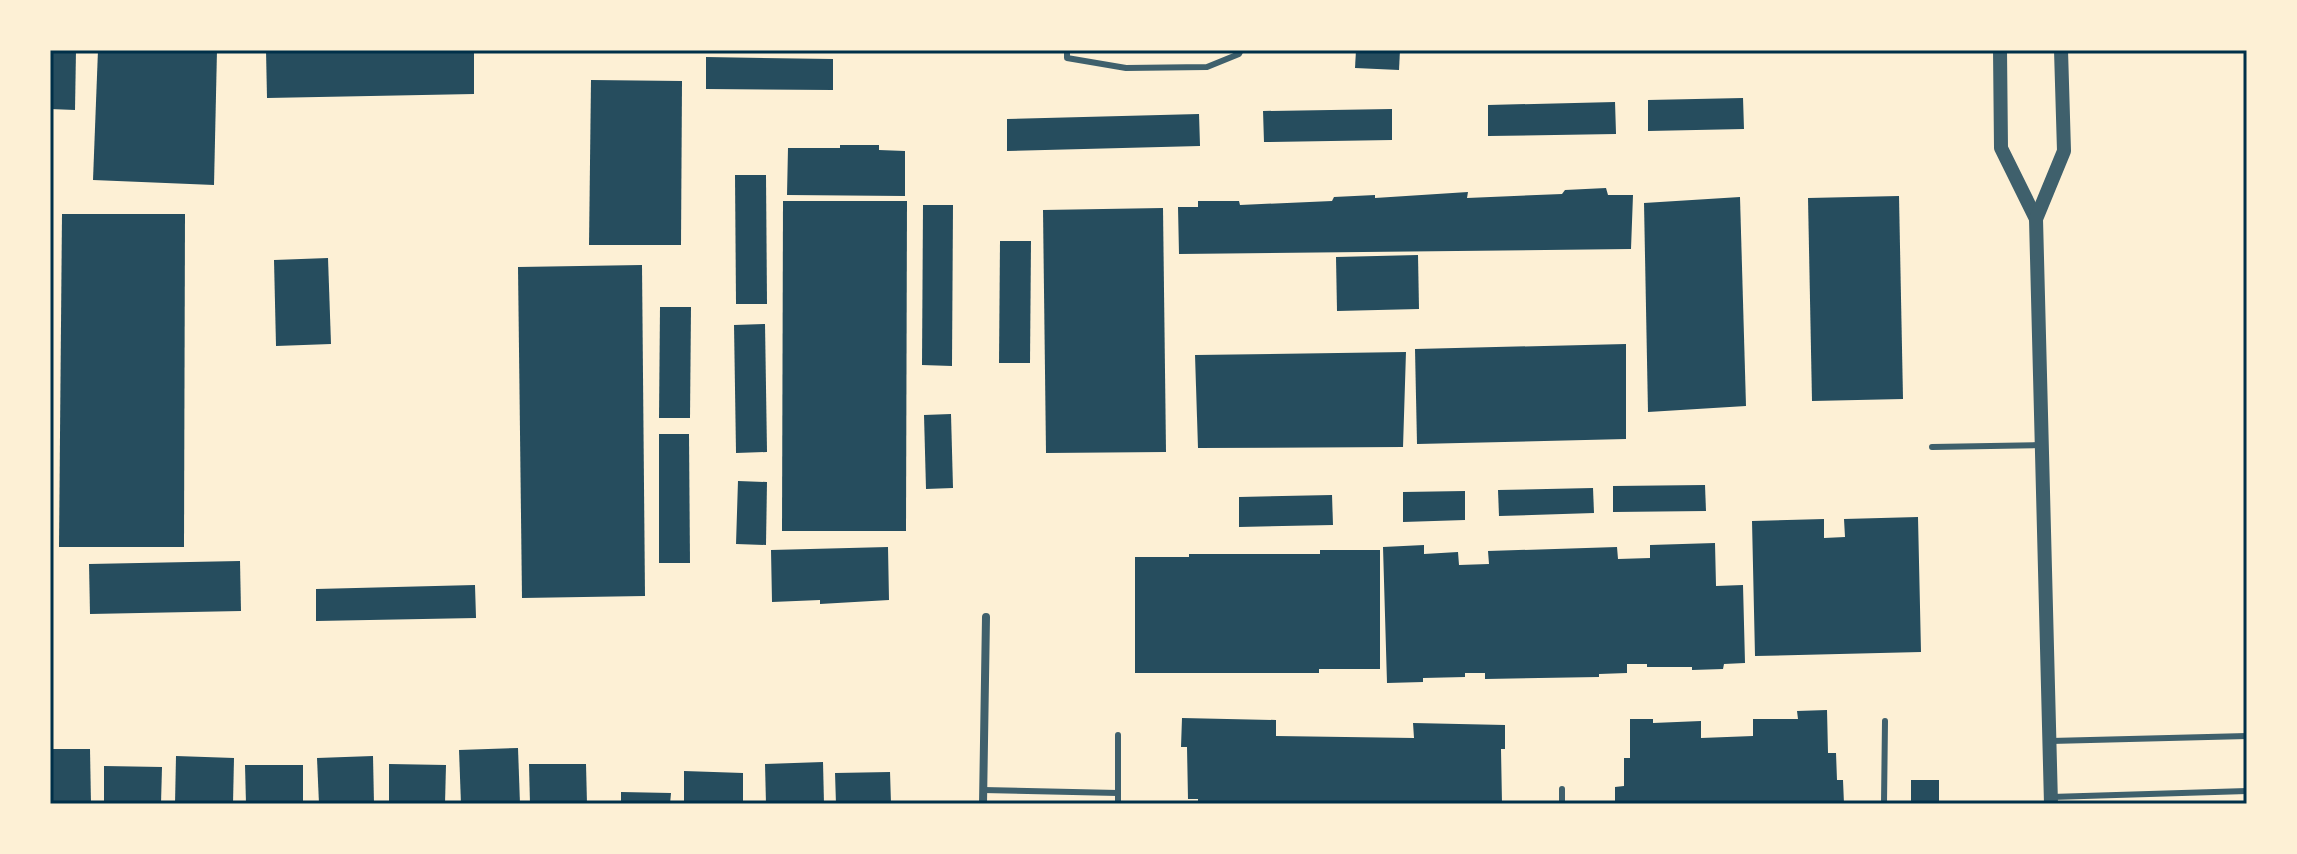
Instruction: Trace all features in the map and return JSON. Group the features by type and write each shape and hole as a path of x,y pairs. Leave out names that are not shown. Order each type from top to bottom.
{"street":[{"path":"2000,50 2001,148 2036,219"},
{"path":"2051,801 2036,219 2064,151 2061,50"},
{"path":"983,804 986,617"}],"lane":[{"path":"1067,50 1067,58 1126,68 1207,67 1239,54 1241,50"},
{"path":"1932,447 2041,445"},
{"path":"1884,804 1885,721"},
{"path":"1118,735 1118,804"},
{"path":"2049,742 2247,736"},
{"path":"1562,789 1562,804"},
{"path":"983,790 1118,793"},
{"path":"2051,801 2247,791"}],"building":[{"path":"50,50 76,50 75,110 50,109"},
{"path":"98,50 217,50 214,185 93,180"},
{"path":"266,50 474,50 474,94 267,98"},
{"path":"1356,50 1400,50 1399,70 1355,68"},
{"path":"706,57 833,59 833,90 706,89"},
{"path":"591,80 682,81 681,245 589,245"},
{"path":"1743,98 1744,129 1648,131 1648,100"},
{"path":"1615,102 1616,134 1488,136 1488,105"},
{"path":"1392,109 1392,140 1264,142 1263,111"},
{"path":"1199,114 1200,146 1007,151 1007,119"},
{"path":"840,145 879,145 879,150 905,151 905,196 787,195 788,148 840,148"},
{"path":"735,175 766,175 767,304 736,304"},
{"path":"1606,188 1608,195 1633,195 1631,249 1179,254 1178,207 1198,207 1198,201 1239,201 1240,205 1332,201 1334,197 1375,195 1375,198 1468,192 1467,198 1562,194 1565,190"},
{"path":"1899,196 1903,399 1812,401 1808,198"},
{"path":"1740,197 1746,406 1648,412 1644,203"},
{"path":"783,201 907,201 906,531 782,531"},
{"path":"923,205 953,205 952,366 922,365"},
{"path":"1163,208 1166,452 1046,453 1043,210"},
{"path":"62,214 185,214 184,547 59,547"},
{"path":"1000,241 1031,241 1030,363 999,363"},
{"path":"1418,255 1419,309 1337,311 1336,257"},
{"path":"328,258 331,344 276,346 274,260"},
{"path":"642,265 645,596 522,598 518,267"},
{"path":"660,307 691,307 690,418 659,418"},
{"path":"765,324 767,452 736,453 734,325"},
{"path":"1626,344 1626,439 1417,444 1415,349"},
{"path":"1406,352 1403,447 1198,448 1195,355"},
{"path":"951,414 953,488 926,489 924,415"},
{"path":"659,434 689,434 690,563 659,563"},
{"path":"738,481 767,482 766,545 736,544"},
{"path":"1705,485 1706,511 1613,512 1613,486"},
{"path":"1593,488 1594,513 1499,516 1498,490"},
{"path":"1465,491 1465,520 1403,522 1403,492"},
{"path":"1332,495 1333,525 1239,527 1239,497"},
{"path":"1918,517 1921,652 1755,656 1752,521 1824,519 1824,538 1845,537 1844,519"},
{"path":"1715,543 1716,586 1743,585 1745,663 1724,664 1723,669 1692,670 1692,667 1627,664 1627,673 1599,674 1599,677 1485,679 1485,673 1465,673 1465,677 1387,683 1383,547 1424,545 1424,554 1458,552 1459,565 1489,564 1488,551 1617,547 1618,559 1650,558 1650,545"},
{"path":"888,547 889,600 820,604 820,600 772,602 771,550"},
{"path":"1320,550 1380,550 1380,669 1319,669 1319,673 1135,673 1135,557 1320,554"},
{"path":"240,561 241,611 90,614 89,564"},
{"path":"475,585 476,618 316,621 316,589"},
{"path":"1827,710 1828,753 1836,753 1837,780 1843,780 1844,804 1615,804 1615,787 1624,786 1624,758 1630,758 1630,719 1653,719 1653,723 1701,721 1701,738 1753,736 1753,719 1798,719 1797,711"},
{"path":"1182,718 1276,720 1276,736 1414,738 1413,723 1505,725 1505,749 1501,749 1502,804 1198,804 1198,799 1188,799 1187,747 1181,747"},
{"path":"518,748 520,804 461,804 459,750"},
{"path":"50,749 90,749 91,804 50,804"},
{"path":"176,756 234,758 233,804 175,804"},
{"path":"373,756 374,804 319,804 317,758"},
{"path":"823,762 824,804 766,804 765,764"},
{"path":"389,764 446,765 445,804 389,804"},
{"path":"529,764 586,764 587,804 530,804"},
{"path":"245,765 303,765 303,804 246,804"},
{"path":"104,766 162,767 161,804 104,804"},
{"path":"684,771 743,773 743,804 684,804"},
{"path":"890,772 891,804 836,804 835,773"},
{"path":"1911,780 1939,780 1939,804 1911,804"},
{"path":"621,792 671,793 670,804 621,804"}]}
